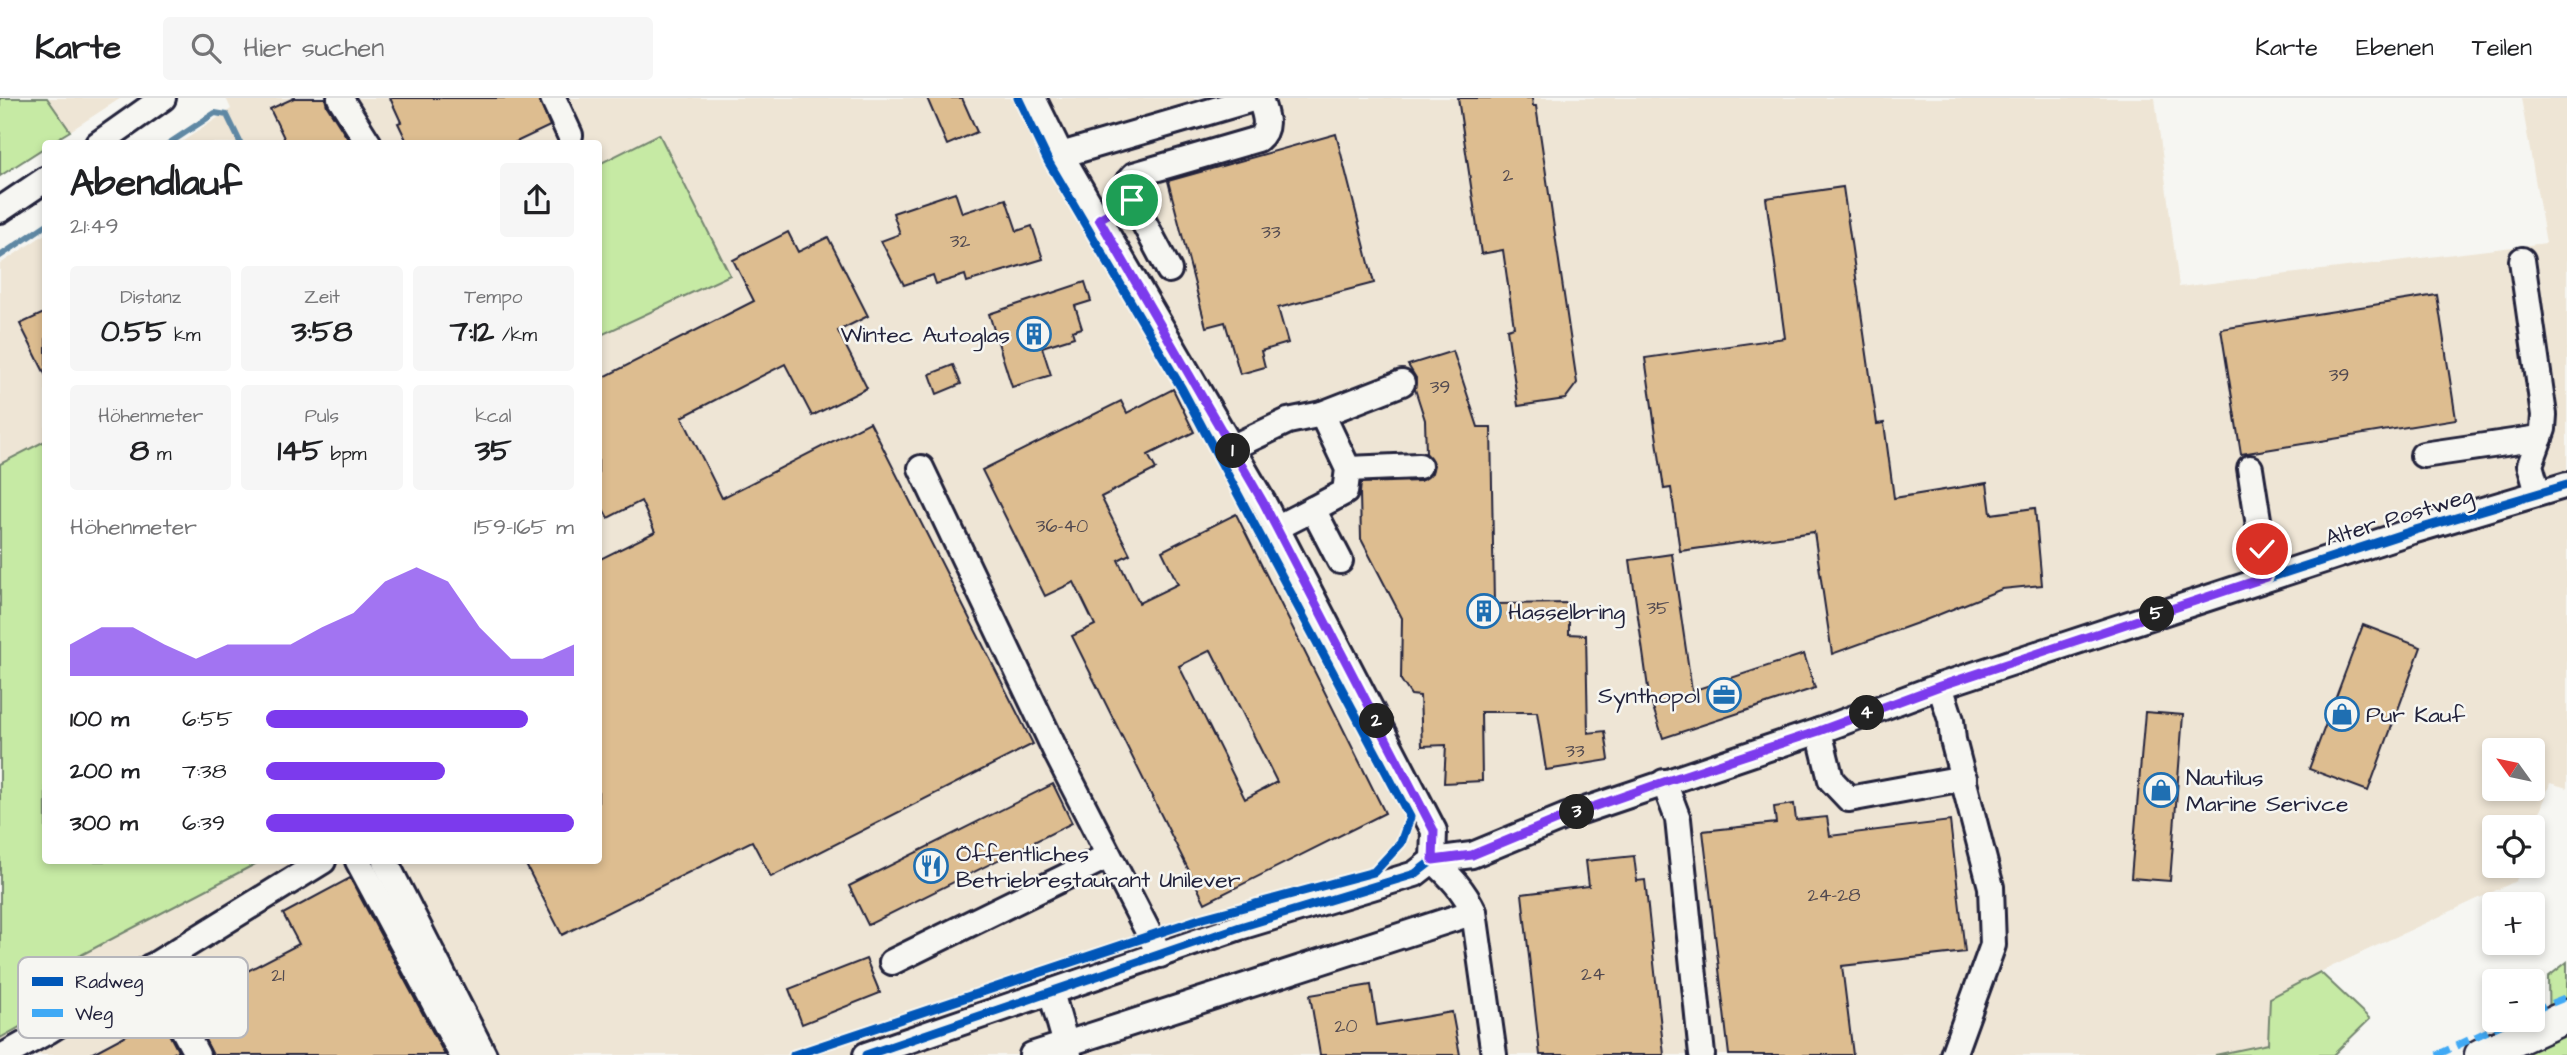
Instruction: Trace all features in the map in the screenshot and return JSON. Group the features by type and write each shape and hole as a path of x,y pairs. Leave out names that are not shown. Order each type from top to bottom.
{"main road":[{"path":"2481,1055 2567,1016"}],"street":[{"path":"103,140 163,98"},
{"path":"340,98 366,140"},
{"path":"553,98 570,135"},
{"path":"1033,98 1061,155 1276,528 1434,831 1433,860 1466,894 1474,912 1494,1055"},
{"path":"1061,155 1258,98 1267,123 1263,135 1258,139 1134,176 1128,181 1134,196 1132,200 1169,270"},
{"path":"0,210 42,182"},
{"path":"1099,219 1132,200"},
{"path":"2522,260 2544,415 2540,438 2530,465 2557,489"},
{"path":"1231,447 1287,421 1322,414 1402,383"},
{"path":"1276,528 1345,492 1348,469 1322,414"},
{"path":"2423,454 2540,438"},
{"path":"1348,469 1419,466"},
{"path":"921,468 1058,756 1160,955"},
{"path":"2250,468 2267,577"},
{"name":"Alter Postweg","path":"866,1055 1240,927 1415,874 1433,860 1472,855 1564,817 1819,731 1940,686 2267,577 2557,489"},
{"path":"1313,509 1340,561"},
{"path":"1940,686 1951,720 1992,887 1993,945 1953,1055"},
{"path":"1819,731 1831,780 1849,799 1964,778"},
{"path":"1664,782 1678,819 1702,1055"},
{"path":"892,962 1108,856"},
{"path":"166,957 318,864"},
{"path":"360,864 462,1055"},
{"path":"387,864 484,1055"},
{"path":"1032,1055 1067,1050 1474,912"},
{"path":"1051,992 1067,1050"},
{"path":"5,1055 33,1038"},
{"path":"188,1038 197,1055"}],"shaded area":[{"path":"47,98 121,98 70,131"},
{"path":"226,98 2155,98 2179,287 2546,243 2521,98 2567,98 2567,788 2550,783 2545,797 2545,738 2482,738 2482,802 2543,802 2539,815 2482,815 2482,878 2517,878 2516,881 2492,892 2482,892 2482,897 2270,998 2268,1044 2215,1055 0,1055 0,1038 18,1028 18,1038 248,1038 248,957 77,957 255,864 602,864 602,335 730,274 659,134 602,162 602,140 184,140 231,109"},
{"path":"42,236 42,443 0,464 0,264"}],"green space":[{"path":"0,98 47,98 70,131 55,140 42,140 42,149 0,176"},
{"path":"659,134 730,275 602,335 602,162"},
{"path":"42,443 42,864 255,864 77,957 18,957 18,1028 0,1038 0,464"},
{"path":"2567,962 2567,1055 2519,1055 2549,1041 2548,977"},
{"path":"2320,972 2370,1019 2333,1055 2215,1055 2268,1044 2270,998"}],"building":[{"path":"294,98 325,98 327,106 348,140 285,140 270,109"},
{"path":"390,98 538,98 550,126 520,140 406,140 398,123 401,122"},
{"path":"927,98 962,98 977,132 947,145"},
{"path":"1458,98 1532,98 1533,106 1536,106 1577,383 1565,399 1518,406 1507,329 1514,327 1503,250 1481,254"},
{"path":"1336,134 1374,283 1278,308 1288,343 1261,351 1265,367 1240,374 1225,322 1206,327 1168,181"},
{"path":"1843,187 1877,424 1884,423 1894,498 1987,483 1991,514 2035,508 2042,585 2002,589 1832,654 1814,532 1680,551 1671,488 1664,489 1645,358 1785,338 1766,198"},
{"path":"955,192 962,213 1006,199 1017,231 1032,226 1043,259 967,282 965,275 936,284 933,275 904,285 881,241 900,234 893,213"},
{"path":"788,232 798,252 828,237 868,316 838,331 867,388 812,416 785,364 682,417 722,498 870,422 1033,744 771,877 752,841 562,935 526,864 602,864 602,558 655,532 641,501 608,518 602,507 602,378 754,301 733,260"},
{"name":"Wintec Autoglas","path":"1085,282 1091,301 1075,306 1082,328 1072,331 1074,337 1042,347 1051,375 1012,387 989,314"},
{"path":"2437,295 2456,419 2241,454 2221,329"},
{"path":"42,314 42,368 20,324"},
{"name":"Hasselbring","path":"1453,351 1478,427 1491,427 1494,604 1569,603 1569,634 1586,635 1588,733 1605,731 1609,760 1546,770 1537,712 1481,712 1482,781 1444,783 1446,745 1422,746 1420,696 1411,695 1401,680 1402,618 1361,539 1360,493 1361,483 1420,481 1432,473 1434,465 1426,453 1425,420 1415,389 1416,378 1408,365"},
{"path":"953,365 961,384 937,394 930,374"},
{"path":"1173,389 1194,432 1148,455 1156,469 1101,497 1130,554 1118,560 1139,603 1178,584 1162,551 1236,514 1385,813 1205,903 1072,636 1095,625 1074,582 1045,596 982,470 1121,401 1127,413","holes":["1211,650 1277,782 1245,799 1179,666"]},
{"path":"1672,554 1692,691 1804,654 1815,688 1663,738 1649,695 1630,560"},
{"path":"2363,625 2421,647 2368,791 2309,769"},
{"path":"2145,712 2183,715 2170,881 2131,878"},
{"path":"1053,784 1072,823 868,925 849,886"},
{"path":"1794,804 1796,820 1827,817 1830,836 1950,821 1965,952 1842,966 1853,1055 1729,1055 1703,831 1776,823 1774,807"},
{"path":"1634,856 1637,881 1645,880 1664,1055 1540,1055 1522,894 1589,886 1586,861"},
{"path":"350,878 445,1055 213,1055 204,1038 248,1038 248,971 299,944 283,914"},
{"path":"866,959 880,993 802,1024 789,989"},
{"path":"1371,985 1377,1025 1452,1012 1460,1055 1320,1055 1310,995"},
{"path":"121,1038 171,1038 178,1051 170,1055 89,1055"}],"waterway":[{"path":"174,140 215,113 227,115 239,140"},
{"path":"0,256 42,228"}],"marked path":[{"path":"2545,1006 2567,997"},
{"path":"2437,1055 2486,1032"}],"cycle path":[{"path":"794,1055 1203,918 1374,872 1401,843 1410,817 1182,389 1048,161 1018,98"},
{"path":"866,1055 1240,927 1415,874 1433,860 1472,855 1564,817 1819,731 1940,686 2412,531 2567,485"}],"place":[{"name":"Wintec Autoglas","path":"1034,334"},
{"name":"Hasselbring","path":"1484,611"},
{"name":"Synthopol","path":"1724,695"},
{"name":"Pur Kauf","path":"2342,714"},
{"name":"Nautilus Marine Serivce","path":"2161,790"},
{"name":"Öffentliches Betriebrestaurant Unilever","path":"931,866"}],"route":[{"path":"1132,200 1099,219 1263,502 1434,831 1433,860 1472,855 1564,817 1664,782 2267,577 2262,549"}]}
